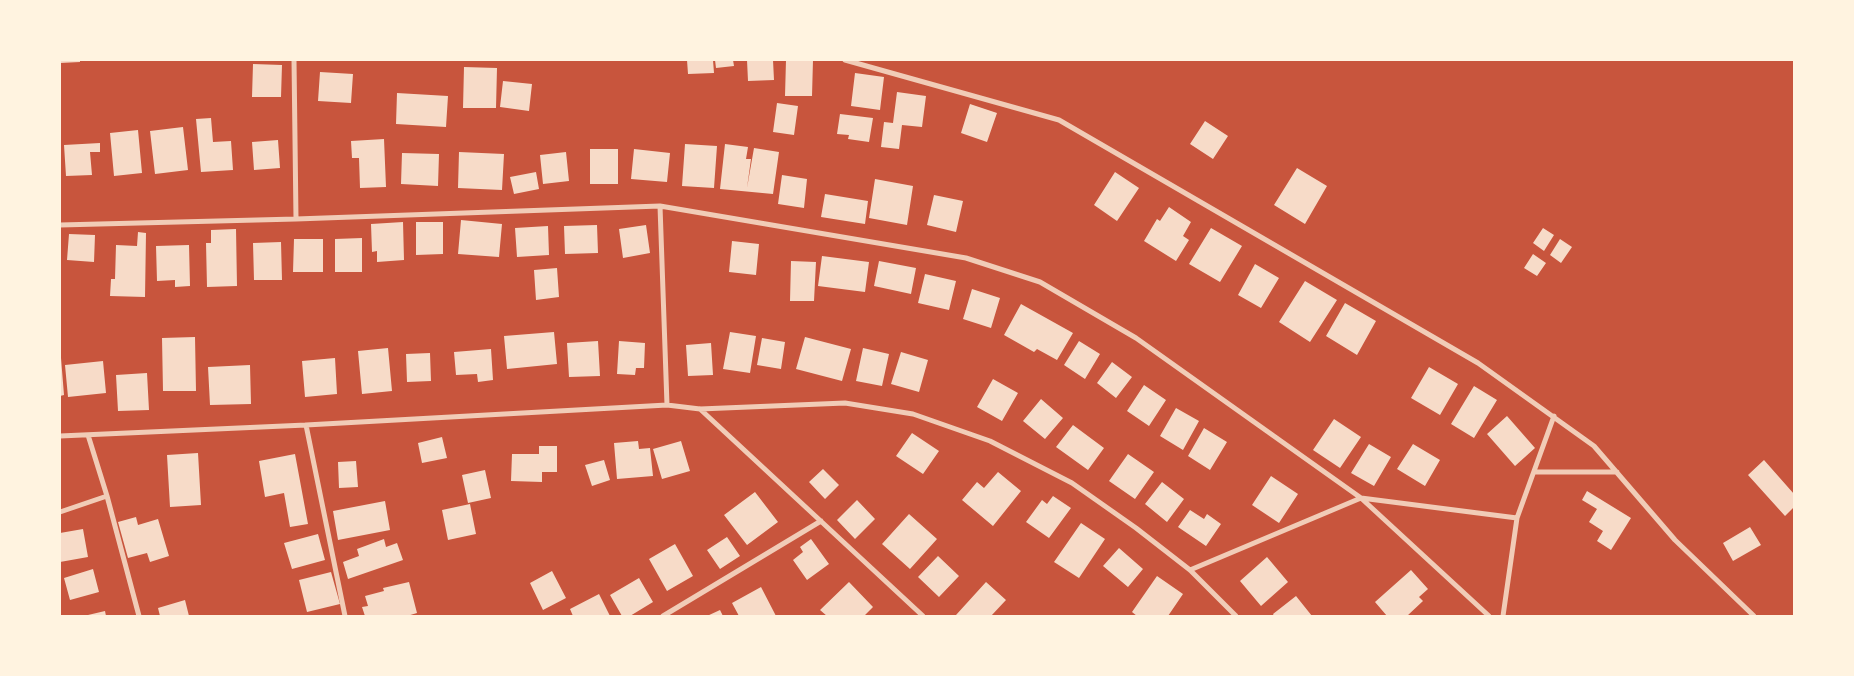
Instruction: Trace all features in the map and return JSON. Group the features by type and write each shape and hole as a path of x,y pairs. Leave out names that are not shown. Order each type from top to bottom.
{"street":[{"path":"294,60 296,219"},
{"path":"845,60 1059,120 1478,363 1594,446 1675,540 1754,616"},
{"path":"660,206 667,404"},
{"path":"60,225 660,206 966,258 1040,282 1136,338 1361,498 1489,616"},
{"path":"60,436 306,425 667,404 700,409 845,403 913,414 990,441 1072,483 1136,528 1190,570 1236,616"},
{"path":"700,409 923,616"},
{"path":"1503,616 1517,518 1554,416"},
{"path":"306,425 345,616"},
{"path":"88,435 107,496 138,616"},
{"path":"1534,472 1617,472"},
{"path":"60,512 107,496"},
{"path":"1190,570 1361,498 1517,518"},
{"path":"663,616 821,520"}],"building":[{"path":"60,60 80,60 80,62 60,63"},
{"path":"687,60 713,60 714,73 688,74"},
{"path":"715,60 733,60 734,66 716,68"},
{"path":"747,60 773,60 774,80 748,81"},
{"path":"786,60 813,60 812,96 785,96"},
{"path":"253,64 282,65 281,97 252,97"},
{"path":"464,67 497,68 496,108 463,108"},
{"path":"320,72 353,74 351,103 318,101"},
{"path":"855,73 884,77 880,110 851,106"},
{"path":"503,81 532,84 529,111 500,107"},
{"path":"897,92 926,96 922,127 902,125 899,149 881,147 884,122 893,123"},
{"path":"397,93 448,96 446,127 396,124"},
{"path":"777,103 798,106 794,135 773,132"},
{"path":"970,104 997,113 987,142 961,133"},
{"path":"840,114 873,118 869,142 848,139 849,135 837,134"},
{"path":"211,118 213,142 231,141 233,170 201,172 196,119"},
{"path":"1205,121 1228,136 1213,159 1190,144"},
{"path":"183,127 188,170 155,174 150,131"},
{"path":"138,130 142,173 114,176 110,133"},
{"path":"384,139 386,187 360,188 359,158 352,158 351,141"},
{"path":"278,140 280,168 254,170 252,142"},
{"path":"100,143 100,152 90,152 92,175 66,176 64,145"},
{"path":"685,144 717,146 714,188 682,186"},
{"path":"725,144 748,147 746,159 751,159 747,188 754,148 779,152 773,194 720,189"},
{"path":"590,149 618,149 618,184 590,184"},
{"path":"634,149 670,153 667,182 631,179"},
{"path":"459,152 504,154 502,190 458,188"},
{"path":"566,152 569,181 543,184 540,155"},
{"path":"402,153 439,154 438,186 401,184"},
{"path":"1297,168 1327,186 1305,224 1274,205"},
{"path":"536,172 539,189 514,194 510,177"},
{"path":"1115,172 1139,188 1117,221 1094,205"},
{"path":"782,175 807,179 804,208 778,204"},
{"path":"875,179 913,186 907,225 869,218"},
{"path":"825,194 868,201 865,224 821,217"},
{"path":"934,195 963,201 956,232 927,225"},
{"path":"1169,207 1191,222 1183,236 1189,240 1176,261 1144,241 1157,219 1160,221"},
{"path":"461,220 502,224 499,257 458,254"},
{"path":"403,222 404,260 377,262 377,251 372,252 371,224"},
{"path":"416,222 443,222 443,254 416,255"},
{"path":"597,225 598,253 565,254 564,226"},
{"path":"646,225 650,253 623,258 619,229"},
{"path":"548,226 549,255 517,257 515,228"},
{"path":"1211,228 1242,246 1220,282 1189,264"},
{"path":"1543,228 1554,235 1544,251 1533,243"},
{"path":"236,229 237,286 207,287 206,243 211,243 211,230"},
{"path":"138,232 146,233 145,297 110,296 111,279 115,279 116,245 137,246"},
{"path":"69,234 95,235 94,262 67,260"},
{"path":"362,238 362,272 335,272 335,239"},
{"path":"294,239 323,239 323,272 293,272"},
{"path":"1560,239 1572,247 1561,263 1550,255"},
{"path":"732,241 759,244 756,275 729,272"},
{"path":"281,242 282,280 254,280 253,243"},
{"path":"189,245 190,286 175,287 175,280 157,281 156,246"},
{"path":"1533,254 1546,263 1537,276 1524,268"},
{"path":"822,256 869,262 865,292 818,286"},
{"path":"791,261 816,262 814,301 790,301"},
{"path":"879,261 916,268 911,294 874,286"},
{"path":"1255,264 1279,278 1261,308 1238,295"},
{"path":"557,268 559,297 536,300 534,270"},
{"path":"925,274 956,281 949,310 918,303"},
{"path":"1305,281 1337,300 1310,342 1279,322"},
{"path":"972,289 1000,298 991,328 963,319"},
{"path":"1345,303 1376,321 1357,355 1326,336"},
{"path":"1021,304 1073,333 1057,360 1037,349 1034,352 1004,335"},
{"path":"554,332 557,364 507,369 504,336"},
{"path":"730,332 756,336 750,373 723,369"},
{"path":"195,337 196,391 163,391 162,338"},
{"path":"805,337 851,349 842,381 796,369"},
{"path":"762,338 785,342 781,369 757,365"},
{"path":"598,341 600,376 569,377 567,343"},
{"path":"619,341 645,343 644,368 636,368 635,375 617,374"},
{"path":"1079,341 1100,354 1085,379 1064,365"},
{"path":"711,343 713,375 688,376 686,345"},
{"path":"388,348 392,391 362,394 358,351"},
{"path":"863,348 889,354 882,386 856,381"},
{"path":"491,349 493,380 478,382 477,374 456,375 454,352"},
{"path":"901,352 928,360 919,392 891,384"},
{"path":"430,353 431,381 407,382 406,354"},
{"path":"60,358 64,395 60,396"},
{"path":"335,358 337,394 305,397 302,361"},
{"path":"103,361 106,393 68,397 65,365"},
{"path":"1112,362 1132,377 1116,398 1097,383"},
{"path":"250,365 251,404 210,405 208,367"},
{"path":"1429,367 1458,384 1440,415 1411,398"},
{"path":"147,373 149,410 118,411 116,375"},
{"path":"993,379 1018,393 1002,421 977,407"},
{"path":"1144,385 1166,400 1149,426 1127,411"},
{"path":"1474,386 1497,400 1474,438 1451,424"},
{"path":"1041,399 1063,418 1045,439 1023,421"},
{"path":"1176,408 1199,421 1183,450 1160,436"},
{"path":"1507,416 1535,448 1515,466 1487,434"},
{"path":"1334,419 1361,437 1340,468 1313,450"},
{"path":"1073,425 1104,448 1088,470 1056,447"},
{"path":"1204,428 1227,442 1210,470 1188,456"},
{"path":"912,433 939,451 923,474 896,456"},
{"path":"442,437 447,458 422,463 418,443"},
{"path":"638,441 639,449 650,448 653,476 617,479 614,443"},
{"path":"681,441 690,471 662,479 653,449"},
{"path":"1369,444 1391,457 1374,486 1351,473"},
{"path":"1413,444 1440,460 1425,486 1397,469"},
{"path":"539,446 557,446 557,472 542,472 542,482 511,481 512,454 539,454"},
{"path":"198,453 201,505 170,507 167,455"},
{"path":"295,454 308,524 290,527 284,493 265,497 259,461"},
{"path":"1128,454 1154,472 1135,499 1109,481"},
{"path":"604,460 610,480 592,486 585,465"},
{"path":"1764,460 1794,494 1794,507 1785,516 1748,475"},
{"path":"356,461 358,487 339,488 338,462"},
{"path":"823,469 839,485 825,499 809,482"},
{"path":"485,470 491,498 468,503 462,475"},
{"path":"998,472 1021,491 993,526 962,500 977,482 984,488"},
{"path":"1271,476 1298,494 1279,523 1252,505"},
{"path":"1162,482 1184,499 1167,522 1145,504"},
{"path":"1587,491 1631,518 1611,550 1597,541 1603,531 1589,522 1597,509 1582,500"},
{"path":"755,492 778,522 747,545 724,515"},
{"path":"1053,496 1071,508 1049,538 1026,522 1042,500 1047,504"},
{"path":"857,500 875,519 855,539 837,520"},
{"path":"385,501 390,530 338,540 333,511"},
{"path":"470,504 476,534 448,540 442,510"},
{"path":"1190,510 1204,519 1207,514 1221,524 1206,546 1178,527"},
{"path":"909,514 937,539 910,569 882,544"},
{"path":"136,517 138,525 158,519 169,556 150,562 147,553 128,558 118,522"},
{"path":"1081,523 1105,539 1079,578 1054,562"},
{"path":"1750,527 1761,545 1733,561 1723,543"},
{"path":"83,529 88,557 60,562 60,533"},
{"path":"318,534 325,560 292,569 284,543"},
{"path":"727,537 740,556 720,569 707,550"},
{"path":"384,539 386,547 397,543 403,560 348,579 343,562 359,556 357,549"},
{"path":"811,539 829,564 807,580 793,560 803,552 800,547"},
{"path":"675,544 693,576 667,591 649,559"},
{"path":"1119,548 1143,569 1128,587 1103,566"},
{"path":"938,556 959,576 939,597 918,577"},
{"path":"1267,557 1288,582 1261,606 1240,581"},
{"path":"93,569 99,592 70,600 64,578"},
{"path":"1411,570 1428,589 1419,597 1423,601 1407,616 1387,616 1375,602"},
{"path":"552,571 566,598 543,610 530,583"},
{"path":"331,572 340,604 307,612 299,580"},
{"path":"1157,576 1183,594 1168,616 1137,616 1132,612"},
{"path":"639,578 653,602 630,616 622,616 610,595"},
{"path":"409,582 417,613 407,616 365,616 362,607 368,606 365,596 384,591 383,588"},
{"path":"849,582 873,607 864,616 827,616 820,610"},
{"path":"986,582 1006,600 991,616 957,616 956,615"},
{"path":"761,587 776,616 739,616 732,603"},
{"path":"599,594 610,616 573,616 570,609"},
{"path":"1296,596 1312,616 1274,616 1273,614"},
{"path":"185,600 189,616 160,616 158,608"},
{"path":"720,610 723,616 707,616"},
{"path":"105,611 106,616 88,616 88,615"}]}
